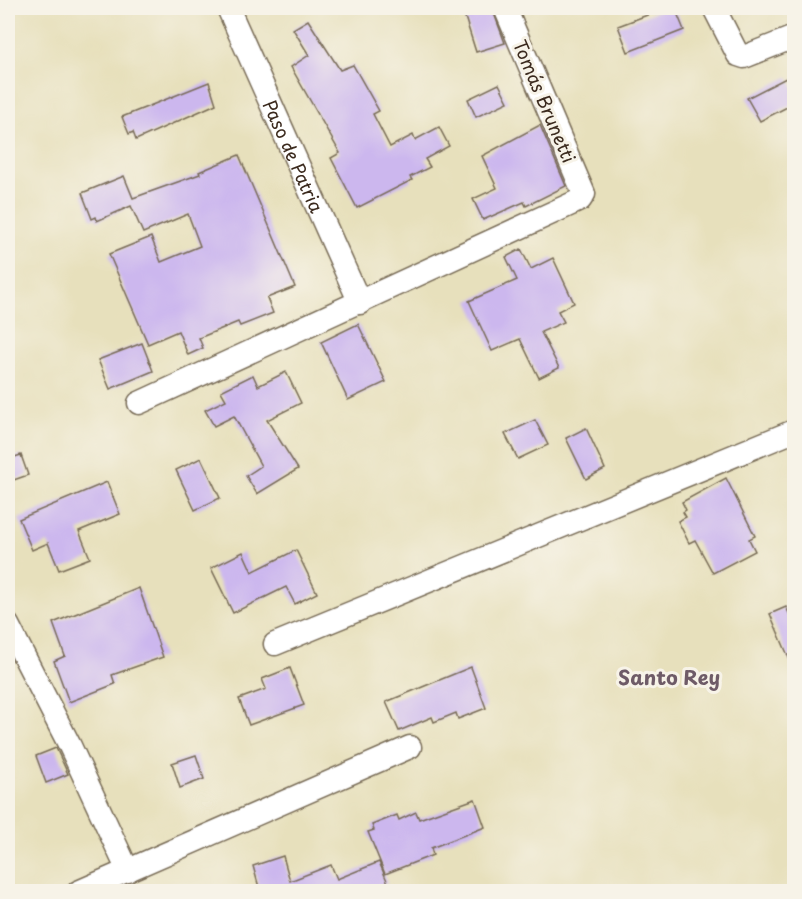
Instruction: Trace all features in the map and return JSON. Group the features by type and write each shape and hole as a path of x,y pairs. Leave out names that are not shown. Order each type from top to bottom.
{"street":[{"name":"Paso de Patria","path":"228,8 360,303"},
{"name":"Tomás Brunetti","path":"360,303 580,200 584,194 505,8"},
{"path":"714,8 734,51 744,57 795,37"},
{"path":"139,403 360,303"},
{"path":"275,644 795,431"},
{"path":"8,625 70,746 128,871"},
{"path":"78,891 410,747"}],"building":[{"path":"492,8 505,43 476,52 464,14"},
{"path":"666,8 675,8 684,30 628,52 618,26"},
{"path":"308,20 340,70 353,65 379,111 373,114 390,147 413,135 415,140 439,127 449,146 425,159 430,167 410,177 412,180 357,208 331,158 340,153 291,67 309,55 293,29"},
{"path":"788,77 795,90 795,103 760,121 747,98"},
{"path":"209,82 216,104 136,140 133,132 129,134 122,117"},
{"path":"499,84 508,102 476,117 468,99"},
{"path":"540,125 566,186 526,206 524,202 483,220 473,199 497,188 482,156"},
{"path":"239,155 295,287 267,298 273,313 240,326 238,322 199,338 203,348 188,355 178,331 148,344 109,254 151,237 161,262 200,246 188,214 143,233 131,206 97,221 96,217 92,219 82,193 124,176 133,198 200,174 199,172"},
{"path":"521,249 531,269 553,258 574,303 558,311 564,322 541,332 559,368 539,378 520,339 492,351 469,301 517,280 506,257"},
{"path":"358,324 386,382 348,400 321,342"},
{"path":"142,343 153,371 110,389 98,360"},
{"path":"286,372 301,403 267,420 298,469 257,494 246,476 261,466 234,416 214,426 205,410 226,400 221,391 253,375 258,386"},
{"path":"535,420 548,445 518,459 505,434"},
{"path":"586,428 605,469 586,479 566,438"},
{"path":"21,455 28,475 8,482 8,459"},
{"path":"201,458 220,498 195,510 176,470"},
{"path":"726,478 755,536 749,539 755,551 713,573 695,540 689,543 678,521 686,517 683,512 686,510 682,502"},
{"path":"107,482 120,514 79,531 90,558 59,570 48,543 32,550 19,519"},
{"path":"296,550 317,593 295,604 286,587 233,613 211,568 243,552 252,572"},
{"path":"139,588 163,657 112,675 115,684 69,702 54,661 65,656 53,623"},
{"path":"786,607 795,626 795,672 770,614"},
{"path":"471,667 486,708 458,719 456,713 434,722 432,717 399,731 386,702"},
{"path":"290,668 304,705 249,725 239,699 266,689 262,679"},
{"path":"56,748 68,774 46,783 36,756"},
{"path":"196,755 204,779 180,788 172,763"},
{"path":"475,799 485,827 431,848 433,855 385,874 368,832 374,830 372,825 397,815 399,820 416,812 419,819"},
{"path":"283,856 290,881 331,865 337,879 379,862 388,883 366,891 260,891 253,866"}],"district":[{"name":"Santo Rey","path":"669,677"}]}
